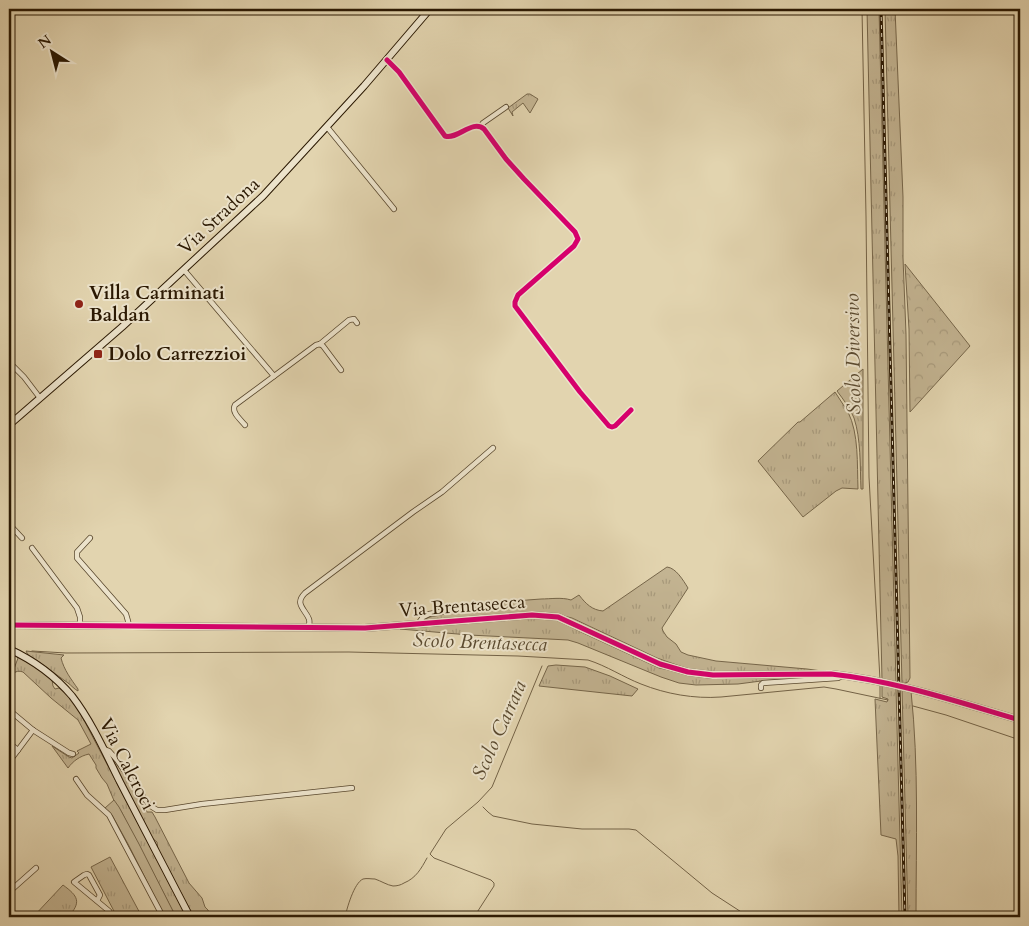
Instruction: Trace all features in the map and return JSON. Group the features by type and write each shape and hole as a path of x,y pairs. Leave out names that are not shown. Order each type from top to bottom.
{"main road":[{"name":"Via Stradona","path":"9,424 111,337 268,191 387,60 430,9"},
{"name":"Via Calcroci","path":"9,649 39,666 61,685 80,707 190,917"}],"street":[{"path":"387,60 400,72 445,136 452,137 475,126 484,128 506,159 578,236 574,246 518,295 515,306 606,423 612,427 615,426 632,410"},
{"path":"481,126 506,108"},
{"path":"327,127 394,209"},
{"path":"184,270 274,376"},
{"path":"245,425 234,411 233,407 235,405 316,345 320,344 349,320 354,319 357,324"},
{"path":"320,344 341,370"},
{"path":"9,362 24,377 40,398"},
{"path":"309,627 308,618 300,600 305,593 442,492 493,448"},
{"path":"9,524 22,538"},
{"path":"90,538 77,552 77,558 126,614 129,626"},
{"path":"32,548 77,608 80,625"},
{"path":"418,624 423,617 429,614 468,607"},
{"name":"Via Brentasecca","path":"9,625 365,628 540,615 558,617 652,661 688,672 699,674 843,675 874,680 928,693 1020,720"},
{"path":"761,688 763,683 838,678 843,675"},
{"path":"9,710 33,730 73,754"},
{"path":"9,762 33,730"},
{"path":"9,742 18,750"},
{"path":"103,749 109,751 117,760 148,805 157,810 352,788"},
{"path":"76,779 87,795 108,815 163,917"},
{"path":"9,892 36,868"},
{"path":"97,901 100,895 89,875 84,874 74,882 109,911 112,917"}],"green space":[{"path":"867,9 879,9 896,683 882,680"},
{"path":"885,9 895,9 903,197 910,678 908,682 902,684"},
{"path":"527,94 538,99 530,113 523,103 512,112 513,116 508,108"},
{"path":"905,264 970,346 910,412 909,329"},
{"path":"863,369 863,489 861,489 860,453 856,426 854,418 837,391"},
{"path":"835,392 852,421 857,449 858,489 842,488 836,491 803,517 758,461 798,422"},
{"path":"667,567 682,578 688,588 662,628 667,637 676,644 681,652 716,661 822,671 715,672 688,669 657,658 572,618 551,613 521,613 424,621 430,617 499,604 541,599 560,598 571,600 579,595 590,606 603,611"},
{"path":"535,617 556,619 659,668 693,676 710,678 823,677 738,684 696,685 679,683 661,677 568,640 400,629"},
{"path":"26,651 64,655 61,658 62,662 78,691 28,655"},
{"path":"12,653 52,680 55,689 59,688 64,692 75,705 187,917 176,917 121,811 115,803 107,784 89,754 77,759 68,768 52,746 72,758 79,753 77,751 91,744 78,720 23,672 16,672 11,677 18,658"},
{"path":"548,666 585,667 638,689 632,696 539,686"},
{"path":"882,685 896,688 902,917 899,917 896,839 881,835 875,699 887,702 888,699 882,697"},
{"path":"902,689 911,691 914,719 916,917 908,917"},
{"path":"108,754 138,794 147,812 152,812 189,883 202,898 210,917 194,917 158,850 157,842 152,838"},
{"path":"114,800 176,917 165,917 128,844 112,815 105,808"},
{"path":"110,857 142,917 119,917 118,914 116,915 91,867"},
{"path":"63,885 75,896 77,903 68,917 33,917"}],"waterway":[{"name":"Scolo Diversivo","path":"862,9 869,477 880,680"},
{"name":"Scolo Brentasecca","path":"32,651 66,653 349,652 518,656 588,660 651,688 690,696 721,697 824,687 888,700"},
{"name":"Scolo Carrara","path":"474,917 494,886 494,883 491,880 434,858 430,854 446,829 478,802 492,787 542,666"},
{"name":"Scolo Diversivo","path":"880,684 880,698"},
{"name":"Scolo Brentasecca","path":"913,706 1020,740"},
{"path":"483,807 493,816 532,824 582,829 636,830 712,893 749,917"},
{"path":"345,917 349,902 360,881 363,879 375,879 388,885 400,885 415,876 427,858"}],"railway":[{"path":"881,9 905,917"}],"cycle path":[{"path":"387,60 399,72 445,136 455,135 475,126 484,129 506,159 575,232 578,239 574,246 518,295 515,306 580,392 609,426 615,426 631,410"},
{"path":"9,625 365,628 532,615 558,617 660,664 688,672 713,675 831,674 855,677 927,693 1020,720"}],"place":[{"name":"Villa Carminati Baldan","path":"79,304"},
{"name":"Dolo Carrezzioi","path":"98,354"}]}
